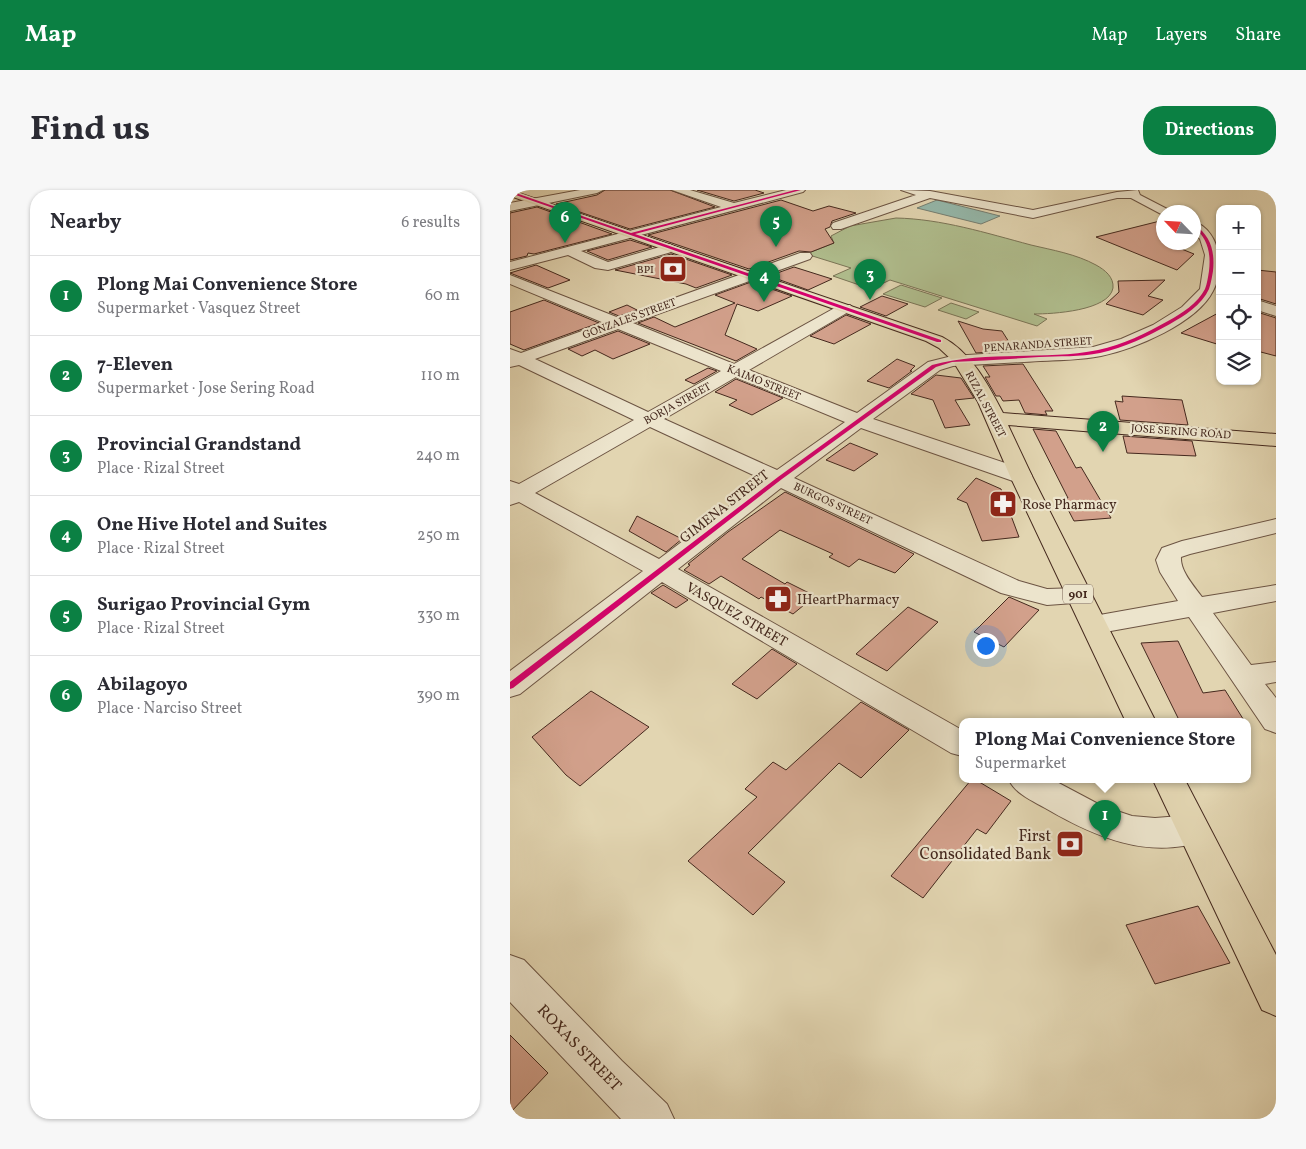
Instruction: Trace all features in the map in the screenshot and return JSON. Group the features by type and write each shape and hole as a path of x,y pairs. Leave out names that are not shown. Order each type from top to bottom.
{"main road":[{"name":"RIZAL STREET","path":"510,192 932,338 948,346 962,360 996,418 1079,596 1139,718"},
{"name":"JOSE SERING ROAD","path":"996,418 1188,431 1276,440"},
{"path":"1170,783 1276,996"}],"street":[{"path":"510,207 597,190"},
{"path":"678,190 735,207"},
{"path":"510,266 799,190"},
{"path":"907,190 1033,214 1133,192 1156,206"},
{"path":"838,226 930,194"},
{"name":"PENARANDA STREET","path":"962,360 1102,351 1126,342 1178,316 1213,293 1212,252 1207,237 1201,232"},
{"path":"570,250 600,265 608,266 670,248"},
{"name":"GONZALES STREET","path":"514,358 805,256"},
{"name":"KAIMO STREET","path":"510,279 860,421 1022,476"},
{"path":"1261,306 1276,310"},
{"name":"BORJA STREET","path":"513,493 845,308"},
{"name":"BURGOS STREET","path":"514,358 647,420 780,478 1010,587 1047,597 1079,596"},
{"name":"GIMENA STREET","path":"510,686 662,571 780,478 934,366 962,360"},
{"name":"VASQUEZ STREET","path":"513,493 662,571 959,742"},
{"path":"1276,526 1170,553 1168,560 1172,572 1195,607 1242,676 1276,721"},
{"path":"1094,625 1276,593"},
{"path":"1242,676 1276,672"},
{"path":"1030,783 1072,806 1114,825 1134,831 1157,833 1193,830"},
{"name":"ROXAS STREET","path":"510,974 649,1118"}],"green space":[{"path":"896,218 930,221 981,231 1072,255 1103,269 1112,280 1113,288 1109,296 1102,302 1079,310 1034,314 1047,319 1037,326 890,280 871,289 833,276 851,268 806,254 834,243 831,236 850,226"},
{"path":"901,285 942,298 925,307 883,294"},
{"path":"951,303 979,312 966,319 938,310"}],"water":[{"path":"937,200 1000,216 981,224 917,208"}],"building":[{"path":"605,190 670,190 715,207 630,229 556,204 597,195"},
{"path":"697,190 755,190 764,193 734,201"},
{"path":"781,200 813,211 829,206 856,213 832,221 830,227 825,229 834,243 811,252 799,251 749,269 648,235"},
{"path":"537,207 612,234 534,254 528,253 527,256 510,260 510,213"},
{"path":"1156,222 1156,250 1184,250 1194,254 1177,270 1096,237"},
{"path":"630,240 652,247 608,260 587,251"},
{"path":"671,254 732,275 696,288 686,284 615,270"},
{"path":"536,265 570,280 548,288 510,273"},
{"path":"794,267 832,279 808,290 769,276"},
{"path":"1261,270 1276,272 1276,304 1261,299"},
{"path":"1165,280 1148,296 1163,300 1143,315 1106,304 1119,292 1118,281"},
{"path":"751,282 792,296 758,311 737,304 725,335 757,349 736,361 638,323 654,317 675,327 735,303 715,295"},
{"path":"882,296 908,304 886,316 860,307"},
{"path":"544,300 599,323 524,350 510,344 510,312"},
{"path":"627,305 637,310 619,316 609,312"},
{"path":"1261,313 1276,318 1276,356 1261,352"},
{"path":"1216,314 1216,344 1181,333"},
{"path":"846,315 871,324 834,344 810,336"},
{"path":"958,321 983,329 1002,331 1014,350 976,353"},
{"path":"618,331 650,344 613,359 595,350 582,356 568,349"},
{"path":"897,359 915,366 910,371 912,371 889,388 867,381"},
{"path":"1023,364 1053,411 1045,411 1047,415 1025,413 1019,400 1003,401 1000,396 996,396 985,377 990,377 983,366"},
{"path":"708,368 717,371 694,384 685,380"},
{"path":"936,375 961,378 974,398 955,400 970,425 945,428 933,400 911,394"},
{"path":"736,379 783,398 752,415 729,405 737,400 715,392"},
{"path":"1122,396 1182,400 1188,425 1120,420 1115,401 1123,402"},
{"path":"1033,429 1056,431 1076,468 1081,467 1111,518 1074,521 1062,498 1068,498"},
{"path":"1123,436 1192,441 1196,456 1127,453"},
{"path":"850,443 878,454 854,471 826,460"},
{"path":"976,478 1001,489 1019,537 982,541 967,503 957,499"},
{"path":"785,492 914,554 895,573 859,559 849,567 829,557 833,554 780,530 742,559 785,584 787,582 815,596 793,614 761,597 759,599 721,576 709,584 684,570 690,565 688,564 728,532"},
{"path":"637,516 682,539 666,552 629,531"},
{"path":"663,585 688,600 676,608 651,593"},
{"path":"1009,597 1039,610 1004,647 974,632"},
{"path":"908,607 938,622 887,671 856,654"},
{"path":"1178,641 1203,693 1225,690 1242,718 1178,718 1141,643"},
{"path":"772,649 797,664 757,699 732,684"},
{"path":"591,691 649,727 580,786 566,775 532,737"},
{"path":"861,702 909,730 861,778 839,763 748,853 785,882 753,915 688,861 757,797 745,789 773,762 786,770"},
{"path":"968,783 981,783 1011,801 986,834 977,829 923,898 891,876"},
{"path":"1198,906 1230,963 1155,984 1126,925"},
{"path":"510,1035 548,1073 510,1113"}],"cycle path":[{"path":"631,234 799,190"},
{"path":"510,192 939,341"},
{"path":"510,686 780,478 934,366 952,361 1070,355 1101,351 1143,336 1188,310 1199,301 1209,283 1212,255 1207,239 1201,232"}],"place":[{"name":"Abilagoyo","path":"565,243"},
{"name":"Surigao Provincial Gym","path":"776,247"},
{"name":"BPI","path":"673,269"},
{"name":"Provincial Grandstand","path":"870,300"},
{"name":"One Hive Hotel and Suites","path":"764,302"},
{"name":"7-Eleven","path":"1103,452"},
{"name":"Rose Pharmacy","path":"1003,504"},
{"name":"IHeartPharmacy","path":"778,599"},
{"name":"Plong Mai Convenience Store","path":"1105,841"},
{"name":"First Consolidated Bank","path":"1070,844"}]}
